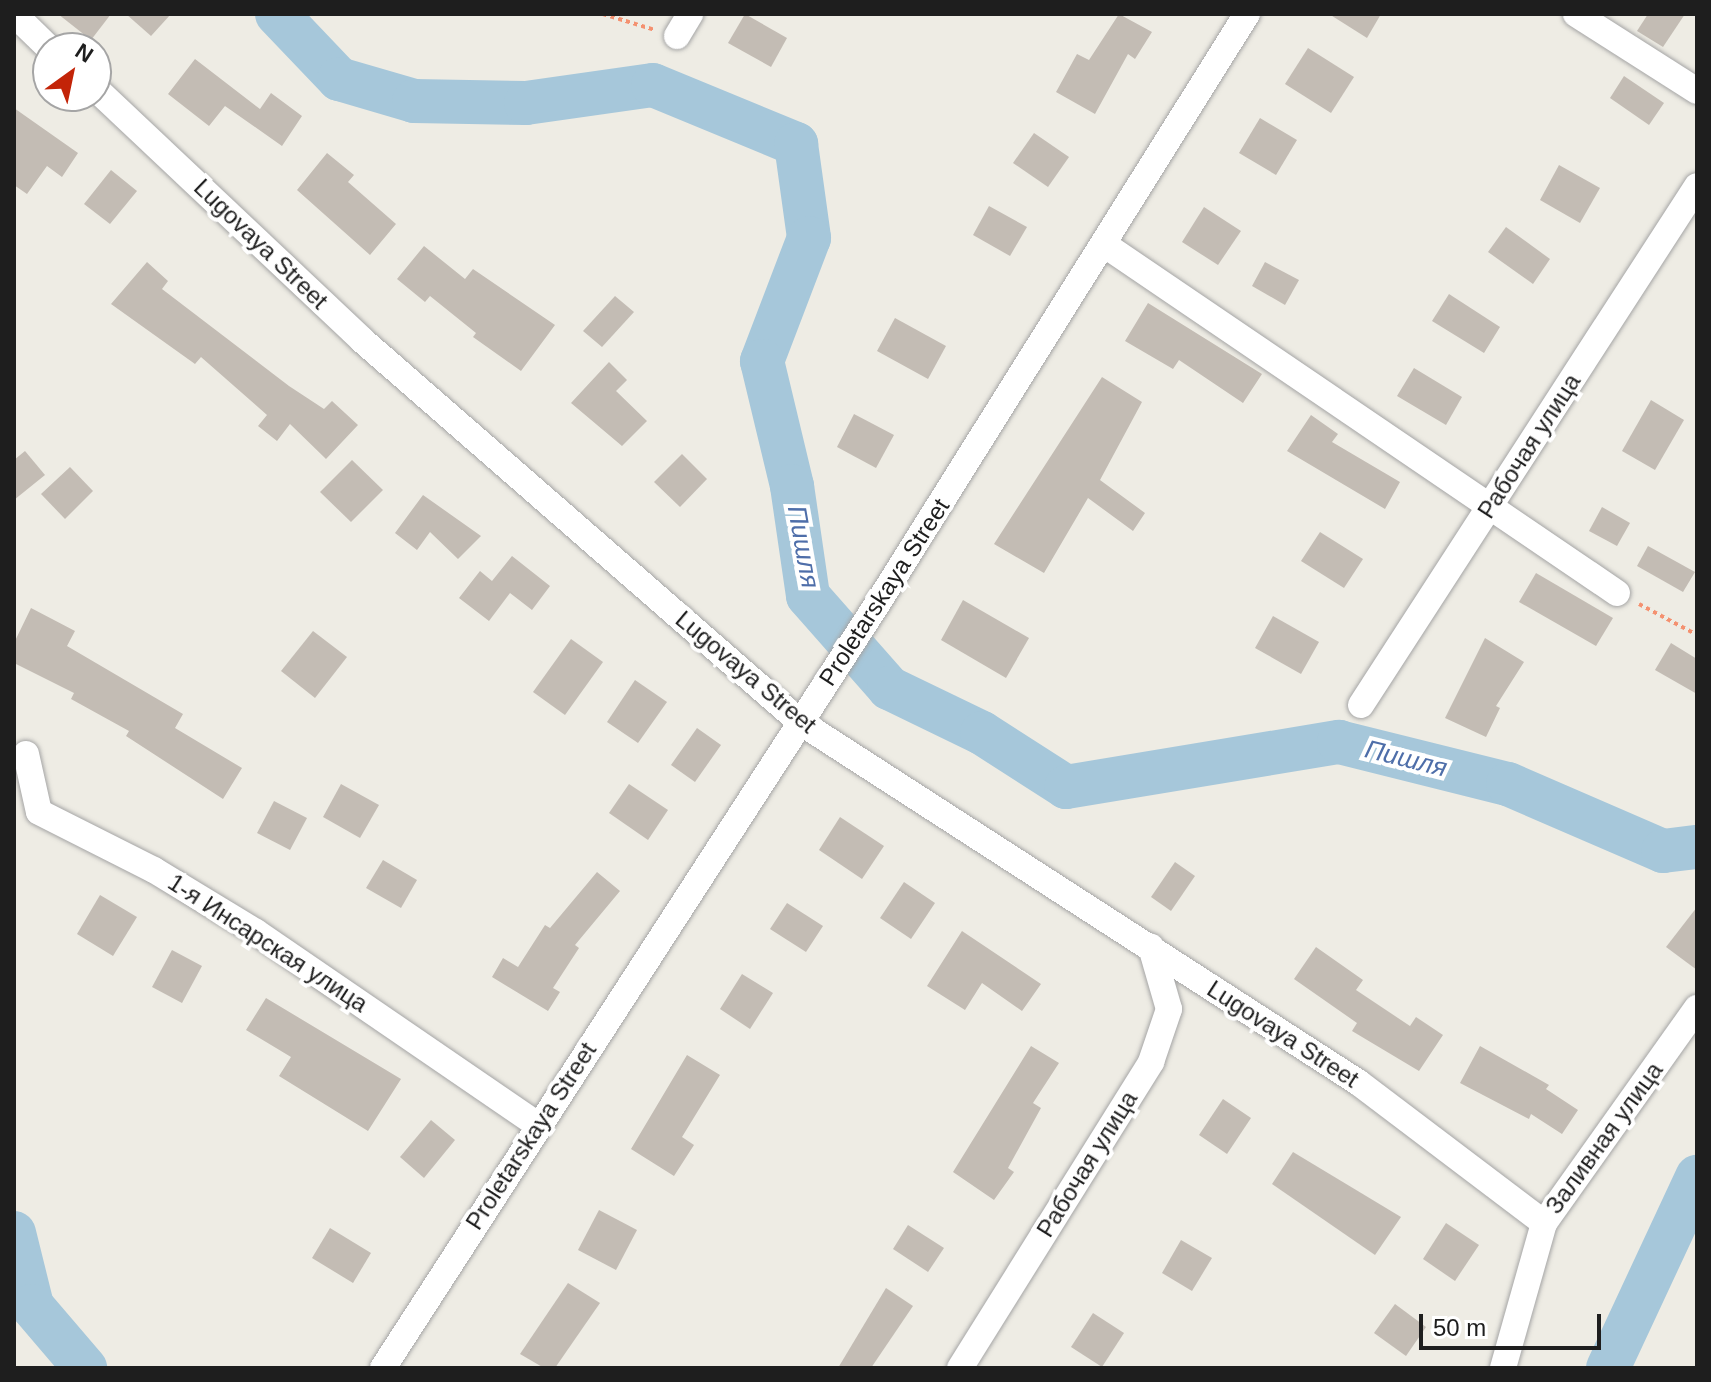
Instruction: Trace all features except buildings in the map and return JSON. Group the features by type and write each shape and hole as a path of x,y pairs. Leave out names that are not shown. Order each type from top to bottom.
{"street":[{"path":"14,14 33,32"},
{"name":"Proletarskaya Street","path":"383,1368 536,1124 876,606 1247,14"},
{"path":"1576,14 1697,91"},
{"name":"Lugovaya Street","path":"112,104 362,340 800,722 1359,1083 1544,1223"},
{"name":"Рабочая улица","path":"1361,705 1697,186"},
{"path":"1105,245 1617,593"},
{"name":"1-я Инсарская улица","path":"26,754 39,812 154,870 256,932 536,1124"},
{"name":"Рабочая улица","path":"960,1368 1151,1062 1169,1009 1151,947"},
{"name":"Заливная улица","path":"1503,1368 1544,1223 1697,1008"}],"path":[{"path":"603,14 684,25"},
{"path":"1617,593 1697,635"}],"waterway":[{"name":"Пишля","path":"277,14 339,79 414,101 526,103 653,85 796,144 809,238 762,361 792,486 808,596 889,688 982,733 1066,787 1339,742 1508,784 1663,851 1697,847"},
{"path":"1608,1368 1697,1177"},
{"path":"14,1233 32,1306 85,1368"}]}
